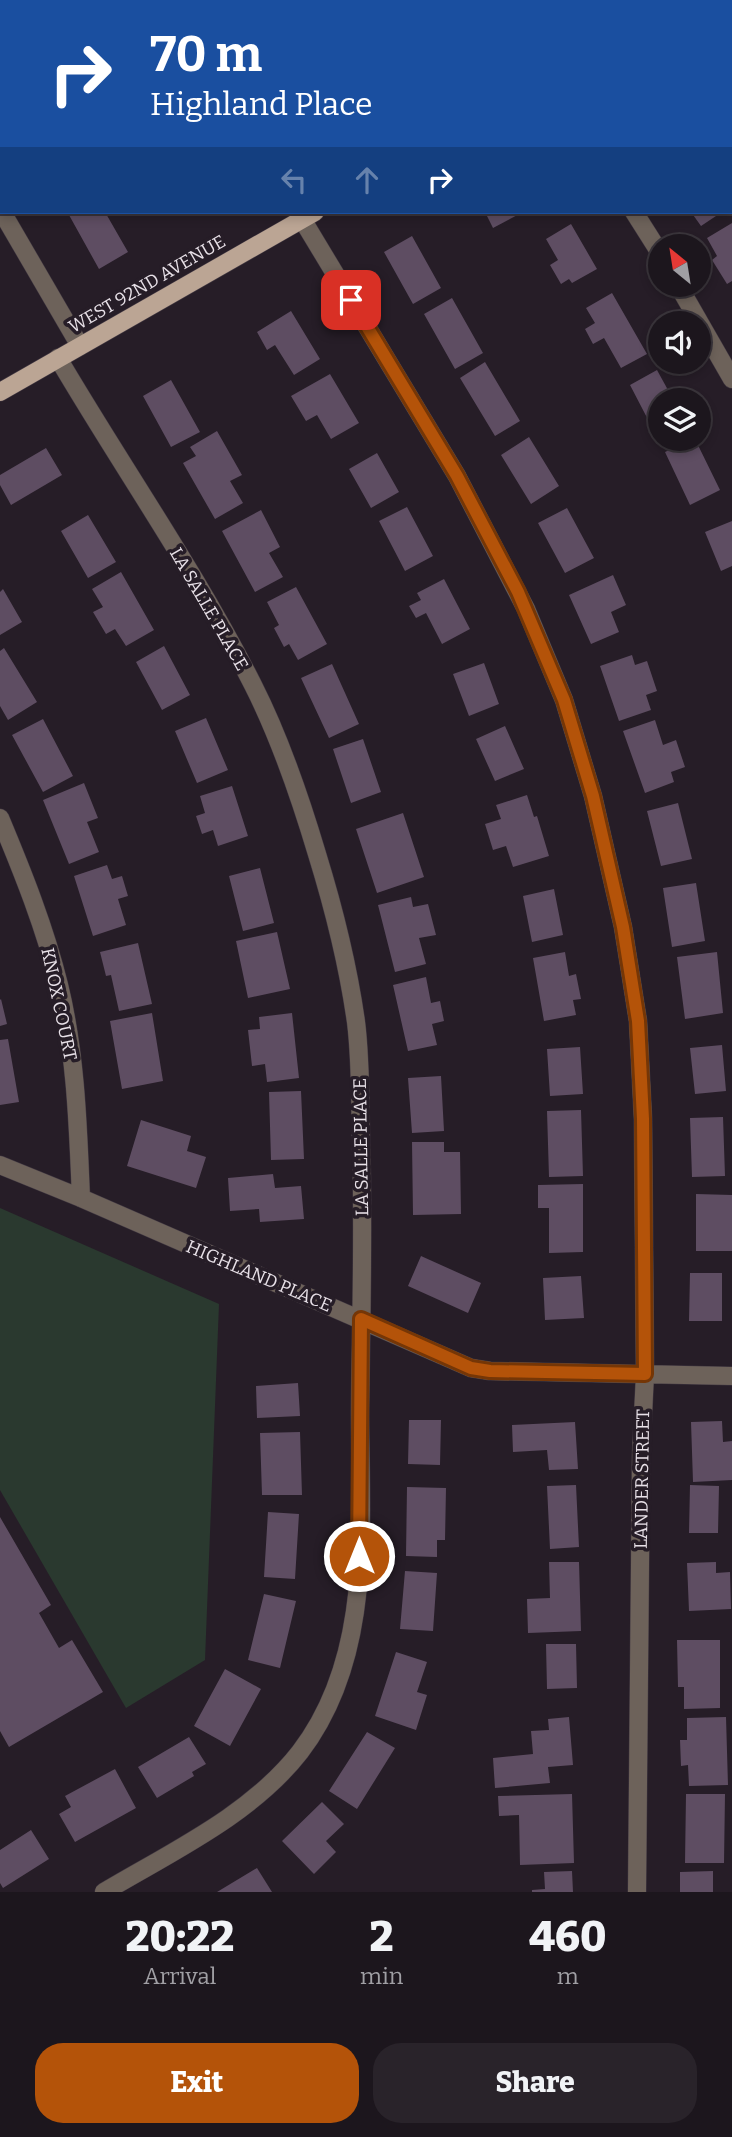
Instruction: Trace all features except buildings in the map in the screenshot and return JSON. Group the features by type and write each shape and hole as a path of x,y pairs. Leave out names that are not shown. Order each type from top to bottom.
{"main road":[{"name":"WEST 92ND AVENUE","path":"0,393 309,215"}],"street":[{"path":"3,214 80,346"},
{"path":"635,214 648,234"},
{"name":"LANDER STREET","path":"309,215 457,476 526,609 564,700 593,796 623,927 638,1021 643,1119 645,1374 641,1455 637,1892"},
{"path":"685,298 732,379"},
{"name":"LA SALLE PLACE","path":"58,358 220,623 255,688 303,806 335,914 356,1022 360,1065 363,1203 359,1556 348,1656 328,1707 302,1749 265,1789 219,1823 104,1892"},
{"name":"KNOX COURT","path":"0,818 42,927 59,987 76,1102 81,1198"},
{"name":"HIGHLAND PLACE","path":"0,1165 471,1368 490,1371 732,1376"}],"green space":[{"path":"0,1208 219,1304 205,1660 126,1708 0,1490"}],"route":[{"path":"351,300 457,476 501,557 564,700 593,796 623,927 638,1021 643,1119 645,1374 490,1371 471,1368 361,1319 359,1556"}]}
